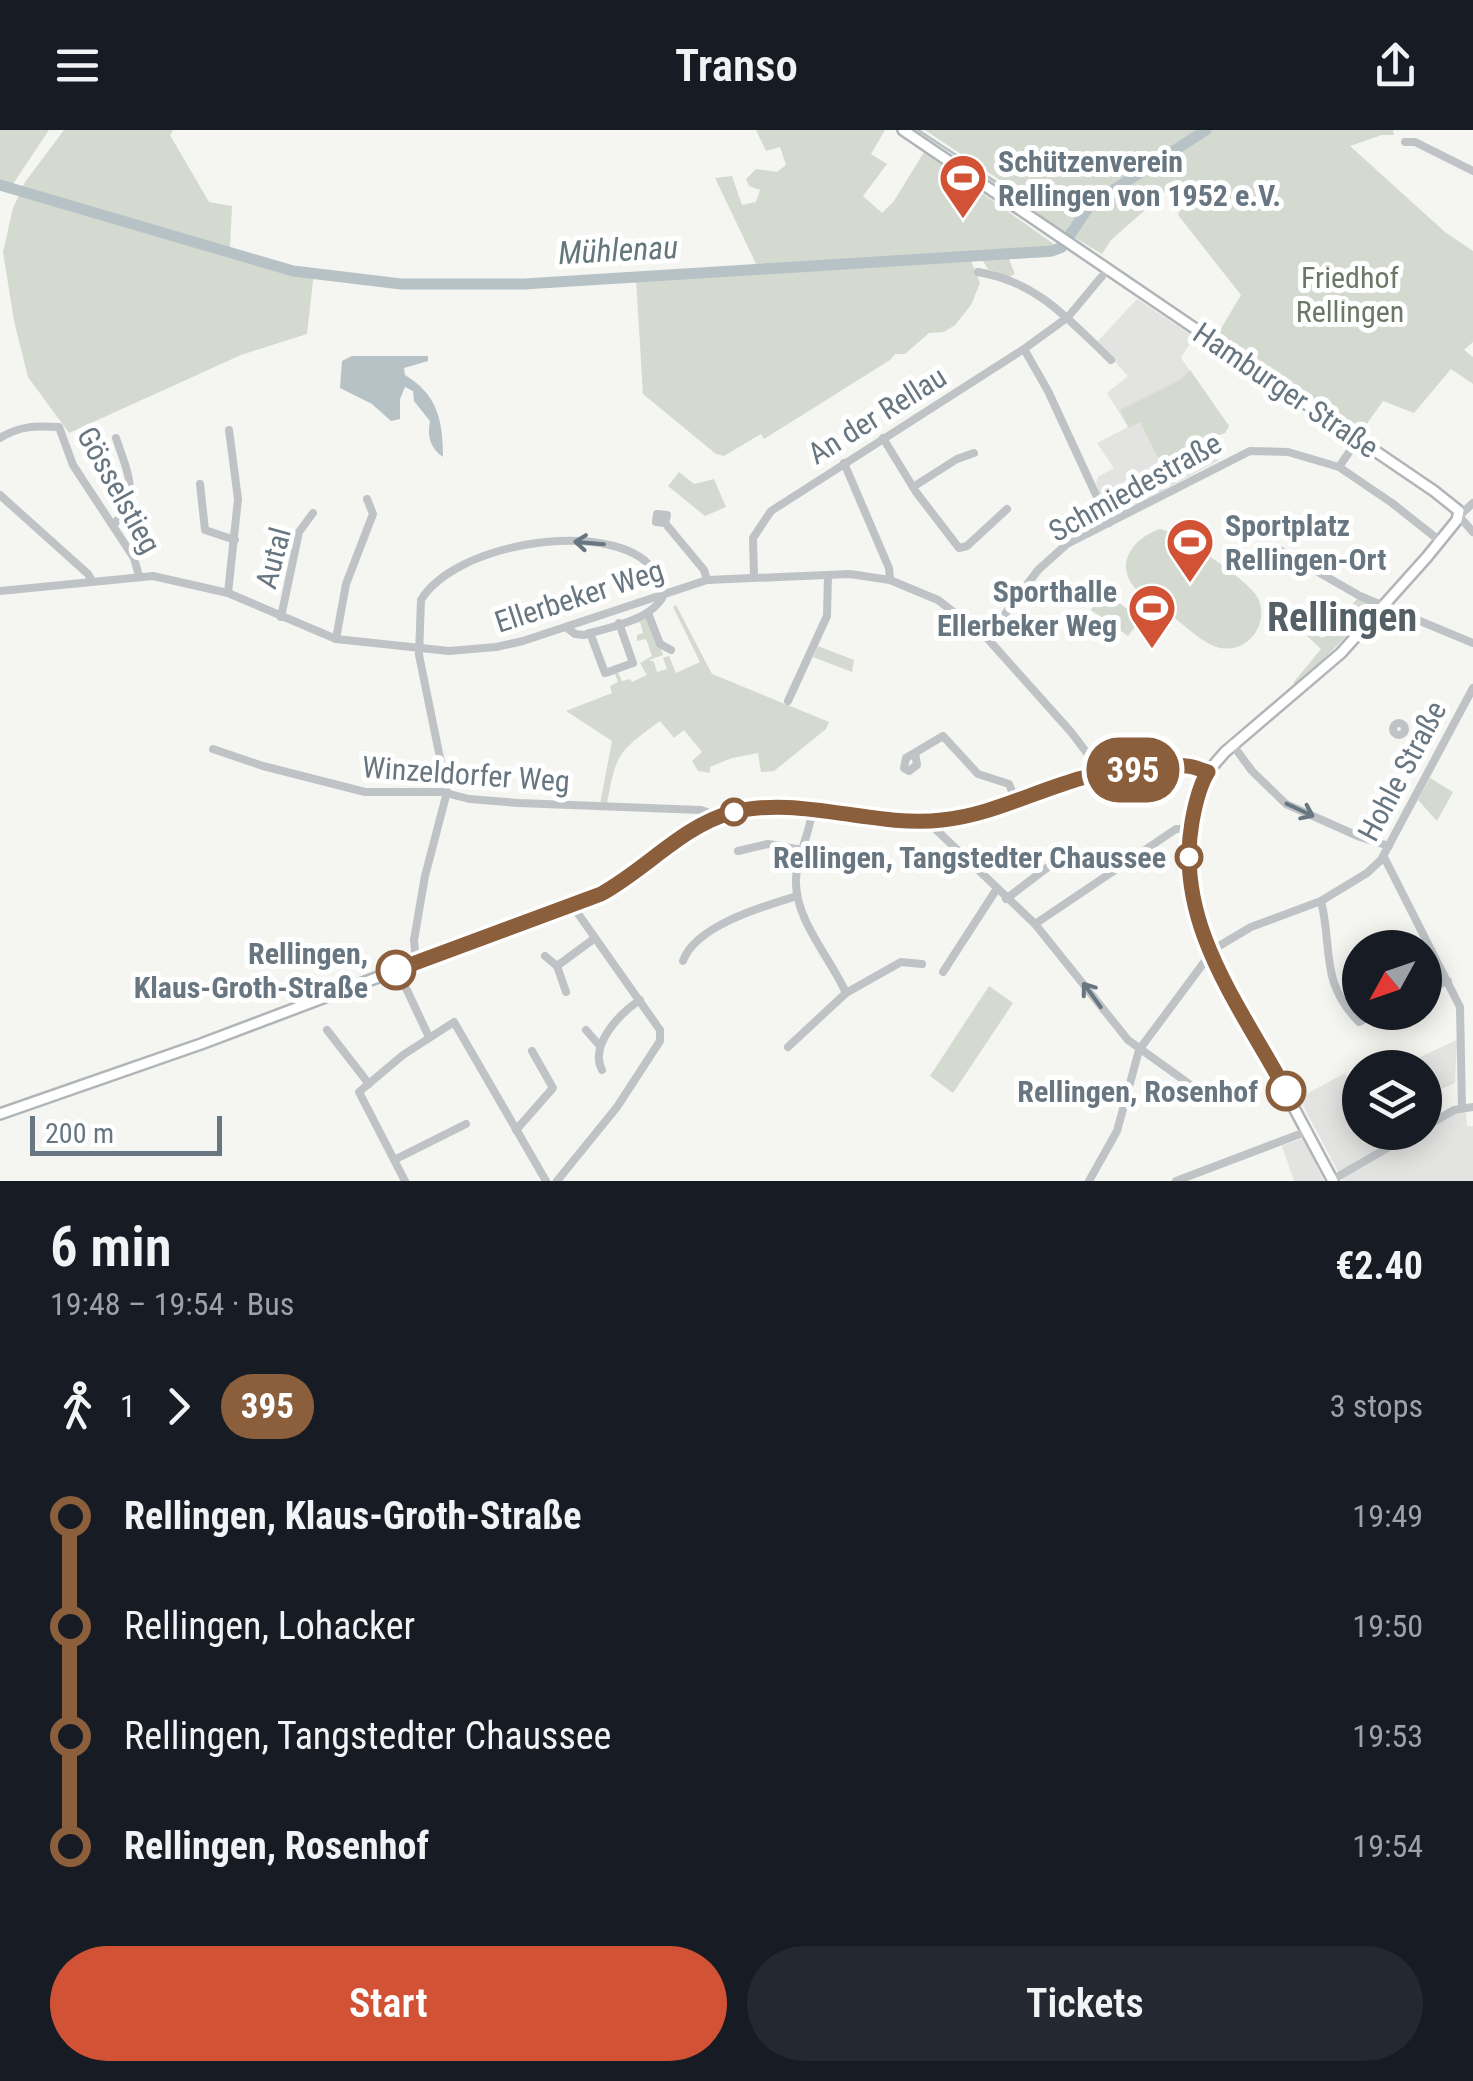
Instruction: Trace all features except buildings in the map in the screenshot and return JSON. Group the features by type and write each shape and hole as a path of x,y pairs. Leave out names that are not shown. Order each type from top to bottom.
{"main road":[{"name":"Hamburger Straße","path":"903,130 1449,501 1459,516"},
{"path":"1333,1180 1200,932 1192,898 1190,830 1208,772 1232,744 1327,666 1386,605 1459,516"},
{"path":"0,1114 201,1044 574,904 628,879 690,832 719,816 761,808 926,822 961,818 1103,774 1187,766 1208,772"}],"street":[{"path":"1405,142 1415,142 1473,171"},
{"name":"An der Rellau","path":"754,577 753,538 764,518 785,500 1024,349 1068,317 1108,268"},
{"path":"978,272 1021,285 1068,317 1110,360"},
{"path":"1024,349 1048,391 1109,523"},
{"name":"Gösselstieg","path":"0,438 33,425 59,427 73,465 134,558 140,576"},
{"path":"228,594 238,499 229,430"},
{"path":"113,525 124,514 131,486 116,438"},
{"path":"883,438 912,487 959,548 1007,509"},
{"path":"1339,468 1358,439"},
{"name":"Schmiedestraße","path":"987,638 1038,570 1067,544 1250,451 1288,452 1339,468 1392,502 1440,541"},
{"path":"912,487 957,458 974,453"},
{"path":"844,462 889,568 890,580"},
{"path":"200,484 205,530 235,540"},
{"path":"0,495 88,574 92,582"},
{"path":"336,639 346,584 373,514 367,499"},
{"path":"1473,503 1459,516 1473,532"},
{"name":"Autal","path":"280,617 299,532 313,512"},
{"path":"665,523 704,570 707,580"},
{"path":"416,963 414,940 424,876 446,792 419,650 419,613 427,591 445,575 468,563 522,546 577,542 623,549 649,564 665,592 661,603 648,613 579,635 566,627"},
{"path":"1276,548 1339,585 1473,643"},
{"path":"788,701 826,616 828,574"},
{"name":"Ellerbeker Weg","path":"0,591 140,576 165,578 228,594 336,639 419,650 496,648 707,580 868,575 938,600 987,638 1103,774"},
{"path":"648,613 660,644 671,650"},
{"path":"590,633 604,673 633,663 619,623"},
{"name":"Hohle Straße","path":"1210,954 1251,927 1321,901 1367,873 1384,856 1473,688"},
{"path":"915,754 926,743 943,736 978,774 1009,784 1016,801"},
{"path":"1232,744 1252,771 1286,804 1390,846"},
{"name":"Winzeldorfer Weg","path":"213,750 365,792 446,792 518,803 701,810 719,816"},
{"path":"812,811 797,867 797,896 846,992"},
{"path":"926,822 1035,924 1114,1025 1139,1050 1198,1091 1206,1092"},
{"path":"1035,924 1176,829 1190,830"},
{"path":"738,851 768,844 802,850"},
{"path":"1384,856 1460,1007 1462,1108"},
{"path":"1006,899 1048,867"},
{"path":"943,972 996,890"},
{"path":"683,961 687,949 729,922 797,896"},
{"path":"1321,901 1326,956 1342,997"},
{"path":"557,1181 617,1107 660,1041 660,1030 574,904"},
{"path":"558,966 595,938"},
{"path":"1089,1181 1117,1131 1139,1050 1210,954"},
{"path":"545,956 558,966 566,992"},
{"path":"788,1047 846,992 901,962 922,964"},
{"path":"1442,983 1448,981"},
{"path":"405,986 430,1037"},
{"path":"602,1070 598,1063 599,1044 640,1000"},
{"path":"405,1181 359,1092 454,1022 546,1181"},
{"path":"327,1030 369,1084"},
{"path":"586,1030 599,1044"},
{"path":"516,1130 553,1088 532,1052"},
{"path":"1442,1118 1462,1108 1473,1108"},
{"path":"394,1160 466,1124"},
{"path":"1176,1181 1308,1131"},
{"path":"1333,1180 1384,1150"}],"shaded area":[{"path":"1137,299 1194,337 1181,358 1229,426 1225,433 1206,436 1218,461 1111,518 1096,484 1098,477 1114,468 1097,443 1128,427 1107,393 1128,376 1097,342"},
{"path":"352,356 428,356 428,361 404,368 405,375 416,382 436,409 443,457 432,446 430,421 414,401 413,391 405,387 400,399 400,419 391,421 372,404 340,388 342,361"},
{"path":"1457,1040 1455,1083 1442,1089 1442,1050 1435,1050"},
{"path":"1342,1075 1342,1150 1442,1150 1442,1121 1466,1112 1467,1126 1473,1126 1473,1181 1343,1181 1299,1098"},
{"path":"1303,1138 1324,1181 1294,1181 1282,1146"}],"green space":[{"path":"0,130 49,130 13,184 0,180"},
{"path":"64,130 173,130 170,135 209,202 232,206 230,248 314,272 307,334 241,355 69,433 28,377 3,252 13,208 25,182"},
{"path":"756,130 885,130 871,154 887,164 863,196 882,213 894,201 924,152 1065,252 1050,257 1009,259 1015,274 1009,277 988,269 983,261 971,261 980,283 971,305 955,325 944,332 929,333 905,354 895,354 764,439 761,434 724,456 716,454 643,394 636,279 883,266 882,261 758,268 715,178 732,176 742,205 756,202 760,190 749,186 746,179 756,169 777,172 786,165 780,147 766,151"},
{"name":"Friedhof Rellingen","path":"925,130 1393,130 1394,135 1350,146 1445,232 1473,251 1473,342 1464,350 1473,357 1473,384 1451,369 1414,413 1383,401 1361,432 1216,337 1241,295 1178,215 1188,185 1170,188 1111,240 1102,254 1044,219 1013,189"},
{"path":"967,161 1022,201 1015,202 964,168"},
{"path":"1190,370 1229,426 1225,433 1211,438 1208,434 1181,449 1188,465 1174,472 1166,457 1159,460 1140,422 1129,428 1120,410 1180,380"},
{"path":"679,472 694,484 714,479 726,507 705,516 668,486"},
{"name":"Sportplatz Rellingen-Ort","path":"1160,529 1197,548 1253,591 1261,619 1258,629 1245,643 1225,649 1209,644 1134,587 1126,569 1130,552 1143,538"},
{"path":"1104,592 1141,619 1128,636 1091,610"},
{"path":"1360,596 1379,603 1297,686 1293,683 1321,649 1307,636 1310,632 1322,638 1329,634 1334,623"},
{"path":"676,605 712,674 829,722 826,729 774,771 761,772 758,753 710,767 710,773 698,771 692,761 702,752 684,730 674,738 660,721 621,755 607,804 600,804 612,741 566,711 612,693 610,686 618,682 615,674 606,674 617,670 622,681 632,682 647,675 640,663 652,656 646,639 637,641 637,635 643,633 640,622 633,624 632,620 649,618 663,655 649,660 654,662 657,672 667,669 663,658 669,656 676,673 700,662 673,607"},
{"path":"818,646 854,660 852,672 813,657"},
{"path":"1430,778 1453,792 1437,821 1418,800"},
{"path":"989,986 1013,1003 953,1093 930,1076"}],"waterway":[{"path":"918,130 959,157"},
{"name":"Mühlenau","path":"0,185 293,271 401,284 524,284 1052,251 1062,247 1090,205 1206,130"},
{"path":"969,164 999,184"},
{"name":"Mühlenau","path":"1068,230 1072,232"}],"bus line":[{"name":"395","path":"396,970 601,894 644,868 702,824 734,812 761,808 944,820 992,809 1086,777 1187,766 1208,772 1193,814 1189,842 1192,898 1200,932 1286,1091"}],"place":[{"name":"Schützenverein Rellingen von 1952 e.V.","path":"963,220"},
{"name":"Sportplatz Rellingen-Ort","path":"1190,584"},
{"name":"Sporthalle Ellerbeker Weg","path":"1152,650"},
{"name":"Rellingen, Tangstedter Chaussee","path":"1189,857"},
{"name":"Rellingen, Klaus-Groth-Straße","path":"396,970"},
{"name":"Rellingen, Rosenhof","path":"1286,1091"}],"district":[{"name":"Rellingen","path":"1342,617"}]}
